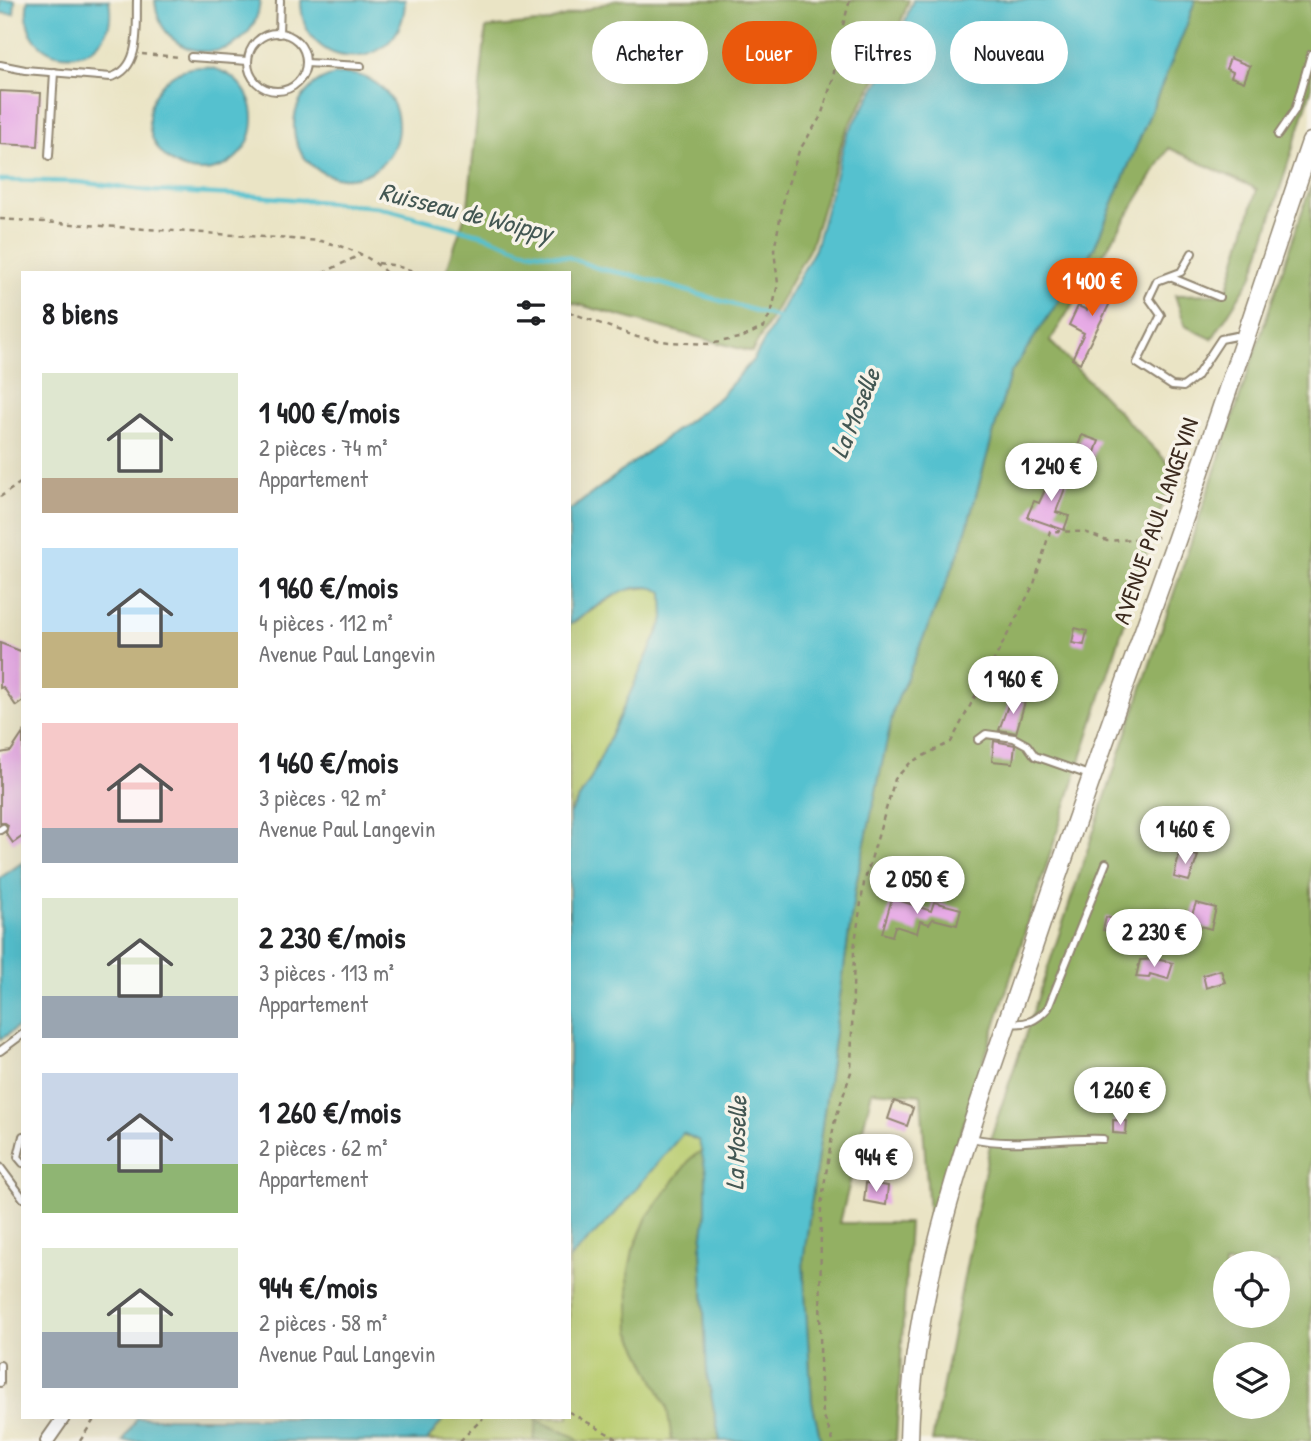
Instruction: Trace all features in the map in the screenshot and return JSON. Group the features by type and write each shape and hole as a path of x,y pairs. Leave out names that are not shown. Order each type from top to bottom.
{"main road":[{"name":"AVENUE PAUL LANGEVIN","path":"909,1441 921,1325 933,1264 969,1138 1091,775 1176,541 1311,142"}],"street":[{"path":"47,1441 62,1419"}],"lane":[{"path":"0,65 25,70 111,77 118,75 127,68 134,54 137,0"},
{"path":"279,34 280,0"},
{"path":"279,34 295,40 301,47 306,63 300,80 293,86 275,91 259,85 253,78 248,61 255,44 261,38 279,34"},
{"path":"1278,135 1294,110 1311,54"},
{"path":"191,57 248,61"},
{"path":"306,63 361,66"},
{"path":"49,156 54,72"},
{"path":"1192,253 1181,272 1157,281 1149,298 1161,315 1138,363 1171,386 1183,387 1196,377 1221,339 1236,336 1244,339"},
{"path":"1170,277 1219,297"},
{"path":"978,740 986,734 1014,738 1027,745 1035,756 1091,775"},
{"path":"1007,1023 1023,1025 1038,1018 1048,1008 1106,863"},
{"path":"0,1051 21,1035"},
{"path":"969,1138 1002,1143 1103,1139"},
{"path":"21,1144 18,1157 21,1161"},
{"path":"0,1167 21,1195"},
{"path":"0,1365 0,1383"}],"path":[{"path":"571,313 637,337 669,342 710,344 743,337 764,327 772,310 778,284 774,250 785,193 799,151 821,116 850,0"},
{"path":"134,54 191,57"},
{"path":"0,219 321,241 345,246 362,254 384,271"},
{"path":"327,271 362,254"},
{"path":"378,264 414,271"},
{"path":"0,497 21,482"},
{"path":"833,1441 823,1413 820,1365 821,1205 834,1124 851,1072 854,949 864,883 895,779 911,762 951,742 1034,584 1050,531 1085,532 1107,541 1135,541 1158,536 1176,541"},
{"path":"571,1413 621,1441"},
{"path":"80,1441 94,1419"},
{"path":"460,1441 482,1419"}],"green space":[{"path":"616,0 909,0 901,21 831,21 831,84 873,84 844,135 811,246 752,352 571,303 571,271 447,269 468,206 486,28 547,22"},
{"path":"1195,0 1311,0 1311,90 1253,275 1212,339 1185,326 1175,295 1226,294 1257,189 1169,148 1050,341 1174,469 930,1228 921,1095 872,1091 840,1223 909,1223 896,1441 821,1441 812,1402 803,1262 855,889 894,708 962,545 1010,374 1095,246"},
{"path":"1311,185 1311,1441 932,1441 992,1134"},
{"path":"654,587 663,592 664,619 590,781 571,811 571,624 624,590"},
{"path":"683,1133 699,1141 703,1150 716,1424 720,1441 427,1441 443,1419 571,1419 571,1257"},
{"path":"703,1150 706,1213 701,1249 707,1373 720,1441 672,1441 667,1407 630,1331 628,1275 633,1250 647,1217 691,1158"},
{"path":"537,1420 575,1437 578,1441 534,1441"}],"water":[{"path":"0,0 15,0 14,14 0,13"},
{"path":"28,0 109,0 109,24 100,42 86,52 68,56 51,52 37,42 28,24"},
{"path":"155,0 260,0 254,22 242,38 226,48 208,51 189,48 173,39 161,23"},
{"path":"301,0 405,0 400,25 388,43 371,53 352,57 333,53 317,42 305,25"},
{"name":"La Moselle","path":"913,0 1195,0 1095,246 1010,374 962,545 894,708 855,889 803,1262 812,1402 821,1441 720,1441 707,1373 701,1249 706,1213 706,1172 699,1141 683,1133 614,1215 571,1257 571,811 590,781 664,619 663,592 639,587 614,596 571,624 571,509 720,397 754,359 815,249 846,137 877,84 936,84 936,21 905,21"},
{"path":"201,67 221,71 238,82 249,99 253,119 249,139 238,156 221,167 201,171 181,167 164,156 153,139 149,119 153,99 164,82 181,71"},
{"path":"346,74 366,78 383,89 394,106 398,126 394,146 383,163 366,174 346,178 326,174 309,163 298,146 294,126 298,106 309,89 326,78"},
{"path":"21,863 21,1024 0,1040 0,878"},
{"path":"136,1419 443,1419 427,1441 123,1441"}],"building":[{"path":"1230,58 1250,66 1244,82 1231,77 1233,72 1226,69"},
{"path":"0,91 41,93 38,146 0,144"},
{"path":"1109,281 1118,287 1080,363 1072,359 1084,333 1069,325 1078,306 1087,310 1098,287 1105,290"},
{"path":"1082,435 1099,441 1087,474 1070,468"},
{"path":"1053,472 1069,478 1056,512 1069,516 1064,530 1027,517 1034,501 1039,503"},
{"path":"1075,628 1087,631 1084,645 1072,643"},
{"path":"0,643 21,651 21,702 16,706 3,687 0,688"},
{"path":"1011,697 1025,702 1016,733 999,730"},
{"path":"21,736 21,837 13,843 6,833 8,825 0,823 0,753 11,751"},
{"path":"994,741 1015,745 1013,763 992,761"},
{"path":"1182,852 1198,856 1189,881 1174,877 1179,854"},
{"path":"892,898 931,911 934,902 961,909 957,925 933,919 929,924 920,921 917,933 895,926 892,936 882,933"},
{"path":"1196,903 1216,908 1211,929 1189,923"},
{"path":"1165,910 1184,916 1179,940 1159,937"},
{"path":"1106,917 1117,920 1114,933 1103,930"},
{"path":"1156,959 1173,963 1168,979 1150,974 1149,978 1136,977 1140,960"},
{"path":"1221,970 1225,982 1206,988 1203,975"},
{"path":"894,1101 913,1108 907,1126 888,1119"},
{"path":"1113,1120 1127,1121 1126,1134 1113,1133"},
{"path":"889,1141 901,1144 895,1167 883,1165"},
{"path":"866,1183 888,1186 886,1205 864,1201"}],"waterway":[{"name":"Ruisseau de Woippy","path":"0,180 78,182 152,191 257,196 378,207 486,236 523,250 568,257 600,269 632,275 780,318"}]}
